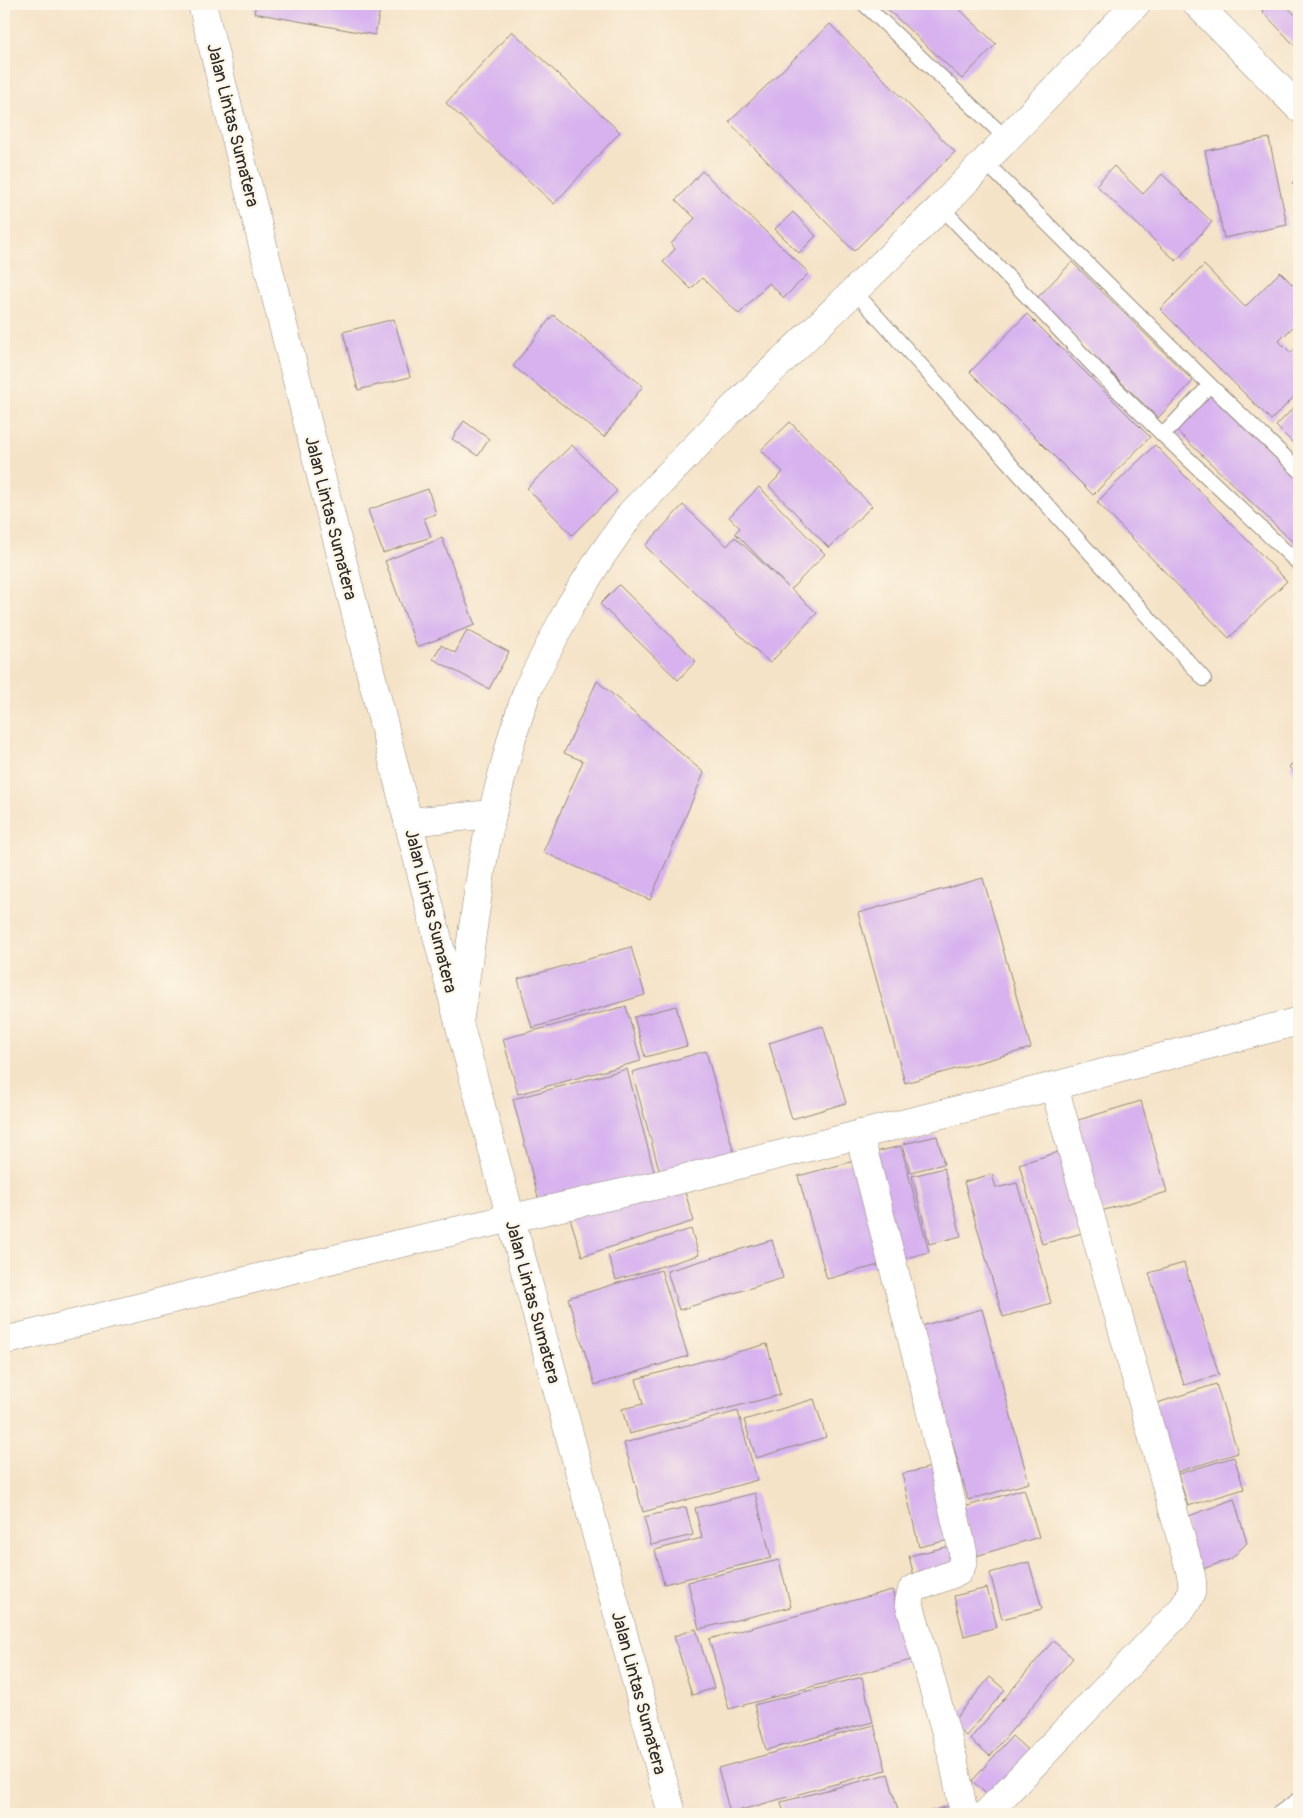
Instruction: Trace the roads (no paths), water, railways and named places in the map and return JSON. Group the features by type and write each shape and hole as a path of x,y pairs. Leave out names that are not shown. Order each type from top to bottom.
{"main road":[{"name":"Jalan Lintas Sumatera","path":"202,4 459,1023 510,1219 672,1814"},
{"path":"459,1023 482,866 492,814 512,737 528,688 570,606 600,558 632,512 736,406 941,207 1136,4"},
{"path":"1197,4 1299,108"},
{"path":"408,822 492,814"},
{"path":"4,1341 354,1254 671,1181 1054,1086 1299,1021"},
{"path":"986,1814 1182,1609 1190,1599 1193,1587 1186,1556 1054,1086"},
{"path":"859,1134 930,1404 963,1552 963,1562 958,1572 918,1586 912,1590 910,1602 953,1758 964,1814"}],"lane":[{"path":"864,4 1007,139"},
{"path":"985,162 1210,386 1299,470"},
{"path":"941,207 1100,374 1299,564"},
{"path":"854,290 1204,679"},
{"path":"1163,436 1210,386"},
{"path":"1278,1814 1299,1799"}]}
